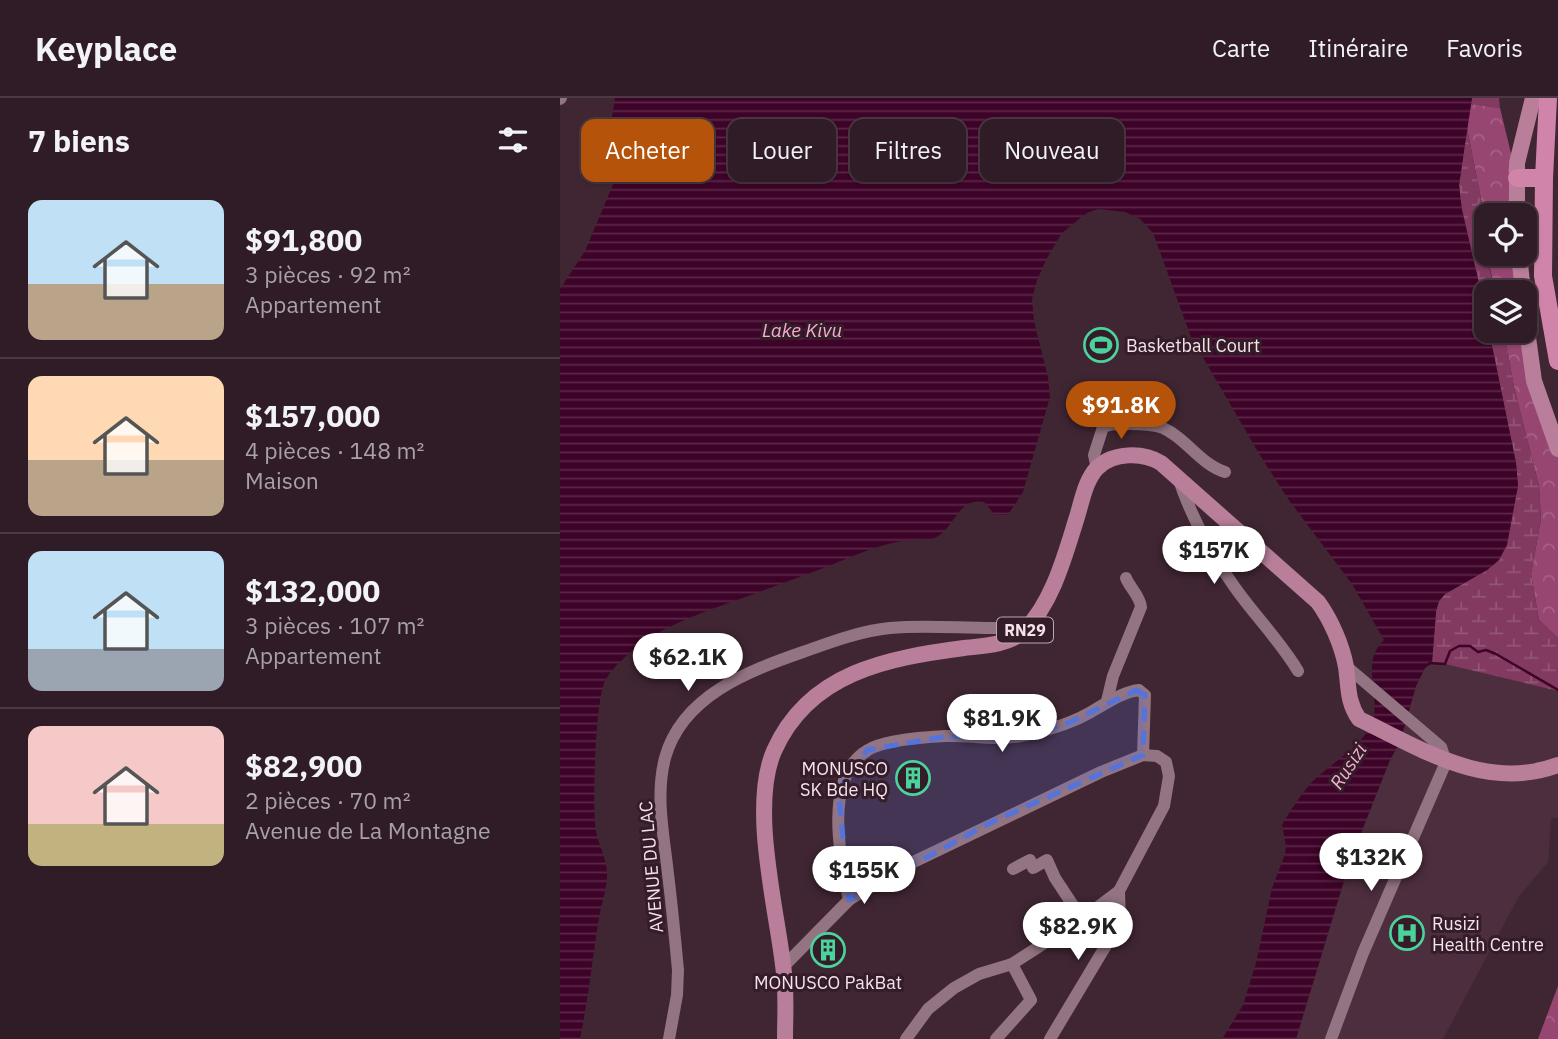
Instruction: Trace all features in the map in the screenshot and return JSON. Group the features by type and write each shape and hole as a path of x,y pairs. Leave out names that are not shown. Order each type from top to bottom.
{"highway":[{"path":"1548,98 1543,276 1558,360"},
{"path":"1517,178 1544,178"}],"main road":[{"path":"1517,203 1517,163 1533,98"},
{"path":"1529,343 1534,381 1558,449"},
{"path":"1097,469 1115,458 1152,458 1178,477 1318,601 1327,614 1346,666 1350,706 1359,719 1446,762 1478,771 1502,773 1544,770 1558,765"},
{"name":"RN29","path":"785,1039 784,966 774,903 765,810 770,762 785,730 800,709 816,695 834,682 854,673 912,656 991,645 1018,636 1043,604 1065,555 1089,480 1097,469"}],"street":[{"path":"1097,469 1094,458 1103,427 1108,424 1130,424 1165,429 1214,467 1225,471"},
{"path":"1178,477 1185,500 1235,588 1284,647 1298,671"},
{"path":"1107,701 1113,676 1141,607 1140,600 1129,587 1126,578"},
{"name":"AVENUE DU LAC","path":"668,1039 677,995 678,970 660,808 665,758 682,722 719,688 748,672 848,637 911,627 1001,628 1018,636"},
{"path":"1331,1039 1363,953 1446,762 1444,752 1432,739 1346,666"},
{"path":"849,900 841,855 838,808 844,779 867,750 880,745 948,736 1019,737 1068,723 1107,701 1141,690 1146,695 1143,755"},
{"path":"784,966 849,900 903,867 992,822 1143,755 1157,756 1166,762 1169,776 1164,806 1119,891 1082,919 1012,964 979,974 954,988 928,1009 906,1039"},
{"path":"1013,869 1030,860 1033,868 1047,860 1055,878 1082,919"},
{"path":"1056,1037 1120,922 1119,891"},
{"path":"996,1039 1031,1002 1012,964"}],"highlighted area":[{"path":"1136,690 1145,695 1143,755 992,822 849,900 839,797 844,779 867,750 948,736 1019,736 1068,723"}],"shaded area":[{"path":"1432,663 1558,691 1558,818 1551,818 1548,862 1519,896 1443,1039 1296,1039 1350,861 1390,760 1400,742 1416,686 1425,668"}],"green space":[{"path":"1472,98 1499,98 1500,108 1471,104"},
{"path":"1471,104 1500,108 1517,178 1517,203 1482,203 1467,128"},
{"path":"1467,128 1482,203 1474,203 1474,261 1460,200 1459,185"},
{"path":"1475,266 1489,266 1492,280 1478,280"},
{"path":"1490,266 1520,266 1522,280 1492,280"},
{"name":"Basketball Court","path":"1106,329 1113,356 1096,361 1090,334"},
{"path":"1491,343 1506,343 1514,387 1539,486 1541,519 1531,574 1539,620 1558,638 1558,691 1432,663 1439,601 1445,594 1499,560 1518,486 1516,463"},
{"path":"1506,343 1527,343 1558,449 1558,638 1539,620 1531,574 1541,519 1539,486 1514,387"},
{"path":"1558,986 1558,1039 1538,1039"}],"water":[{"name":"Lake Kivu","path":"615,98 1472,98 1459,185 1462,211 1478,280 1474,280 1474,343 1491,343 1516,463 1518,486 1507,545 1499,560 1487,570 1445,594 1439,601 1432,663 1425,668 1416,686 1400,742 1390,760 1350,861 1296,1039 1222,1039 1243,1005 1256,963 1272,888 1285,854 1282,825 1310,785 1368,731 1375,701 1373,659 1384,640 1352,584 1288,499 1258,452 1191,337 1153,233 1140,219 1125,212 1098,209 1087,213 1062,233 1037,280 1032,299 1034,321 1048,377 1050,397 1023,492 1008,515 995,515 984,502 969,504 963,507 937,537 889,544 869,550 700,613 639,645 606,679 599,707 594,800 596,831 607,871 606,883 580,1039 560,1039 560,289 585,251 614,182 714,182 714,119 612,117"}],"waterway":[{"path":"1429,663 1445,664 1450,651 1459,646 1470,646 1478,652 1486,650 1496,654 1558,690"}],"place":[{"name":"Basketball Court","path":"1101,345"},
{"name":"MONUSCO SK Bde HQ","path":"913,778"},
{"name":"Rusizi Health Centre","path":"1407,933"},
{"name":"MONUSCO PakBat","path":"828,950"}],"water label":[{"name":"Rusizi","path":"1348,766"}]}
